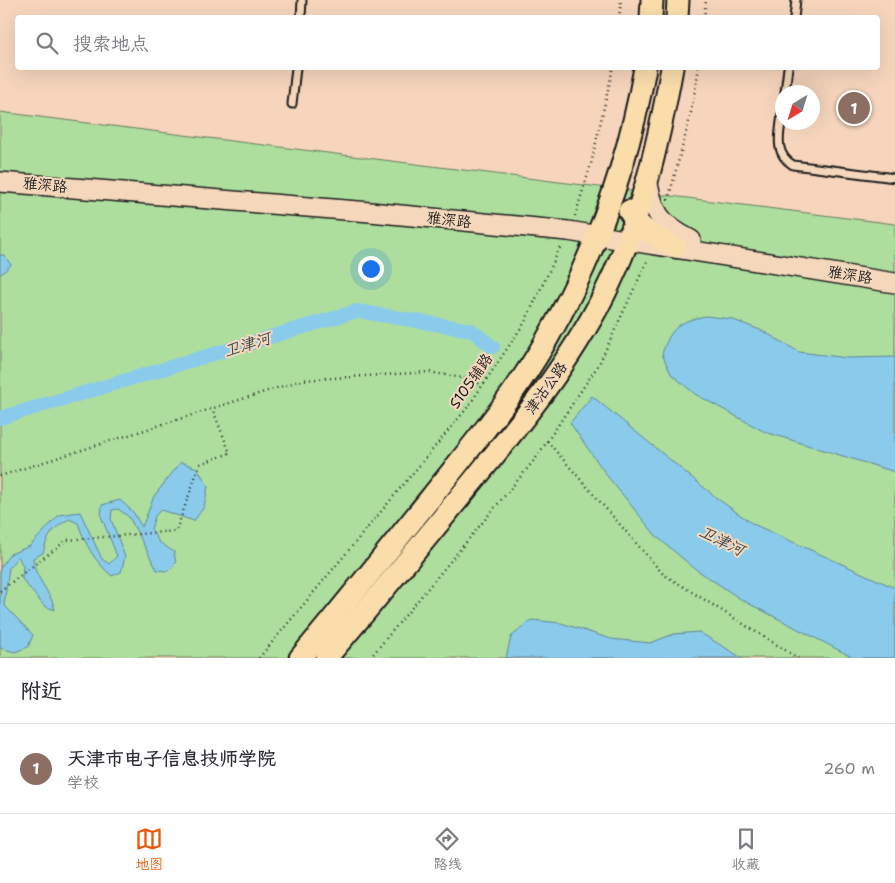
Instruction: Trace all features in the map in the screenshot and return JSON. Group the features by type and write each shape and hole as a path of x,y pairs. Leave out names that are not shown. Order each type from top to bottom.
{"main road":[{"path":"651,15 652,0"},
{"path":"677,15 678,0"},
{"name":"津沽公路","path":"300,658 351,598 519,384 547,339 600,231 622,172 645,70"},
{"name":"津沽公路","path":"326,658 540,398 577,345 637,231 672,70"},
{"path":"622,172 625,204 637,231 684,243"}],"street":[{"name":"雅深路","path":"0,173 600,231 637,231"},
{"path":"647,179 650,199 662,220 684,243"},
{"name":"雅深路","path":"0,182 571,227"},
{"name":"雅深路","path":"684,243 895,272"},
{"name":"雅深路","path":"684,243 895,282"}],"lane":[{"path":"301,15 302,0"},
{"path":"794,15 796,0"},
{"path":"292,104 296,70"},
{"path":"786,85 788,70"},
{"path":"780,130 778,148 784,160 793,165 895,178"}],"path":[{"path":"619,15 620,0"},
{"path":"704,15 706,0"},
{"name":"S105辅路","path":"259,658 462,414 525,322 571,227 591,164 612,70"},
{"path":"0,476 302,380 429,372 473,380 482,386"},
{"path":"0,591 67,540 176,531 200,464 230,453 212,408"},
{"path":"547,441 663,574 798,658"}],"green space":[{"path":"0,112 895,224 895,658 0,658"}],"water":[{"path":"0,255 4,255 11,265 0,275"},
{"path":"706,316 731,319 763,331 799,352 848,358 895,357 895,472 765,432 695,394 671,374 662,354 669,337 677,327 689,320"},
{"path":"592,396 718,499 753,524 895,588 895,658 854,658 742,600 694,568 657,537 608,477 570,423"},
{"path":"181,462 197,468 208,486 204,507 194,521 161,510 155,516 151,529 159,542 174,552 176,563 168,571 157,570 129,517 118,509 112,510 111,519 125,557 121,572 112,576 100,565 91,552 78,523 69,519 51,533 43,553 33,558 36,572 55,610 44,606 22,579 23,566 18,556 9,568 4,605 33,635 28,647 15,652 0,648 0,568 10,554 30,546 59,515 80,512 102,559 109,564 117,556 101,516 102,505 120,500 133,512 142,527 154,496"},
{"path":"531,620 561,623 611,639 650,643 674,634 699,632 742,658 506,658 511,637"}],"waterway":[{"name":"卫津河","path":"0,418 357,311 471,330 493,347"}],"place":[{"name":"天津市电子信息技师学院","path":"854,108"}]}
